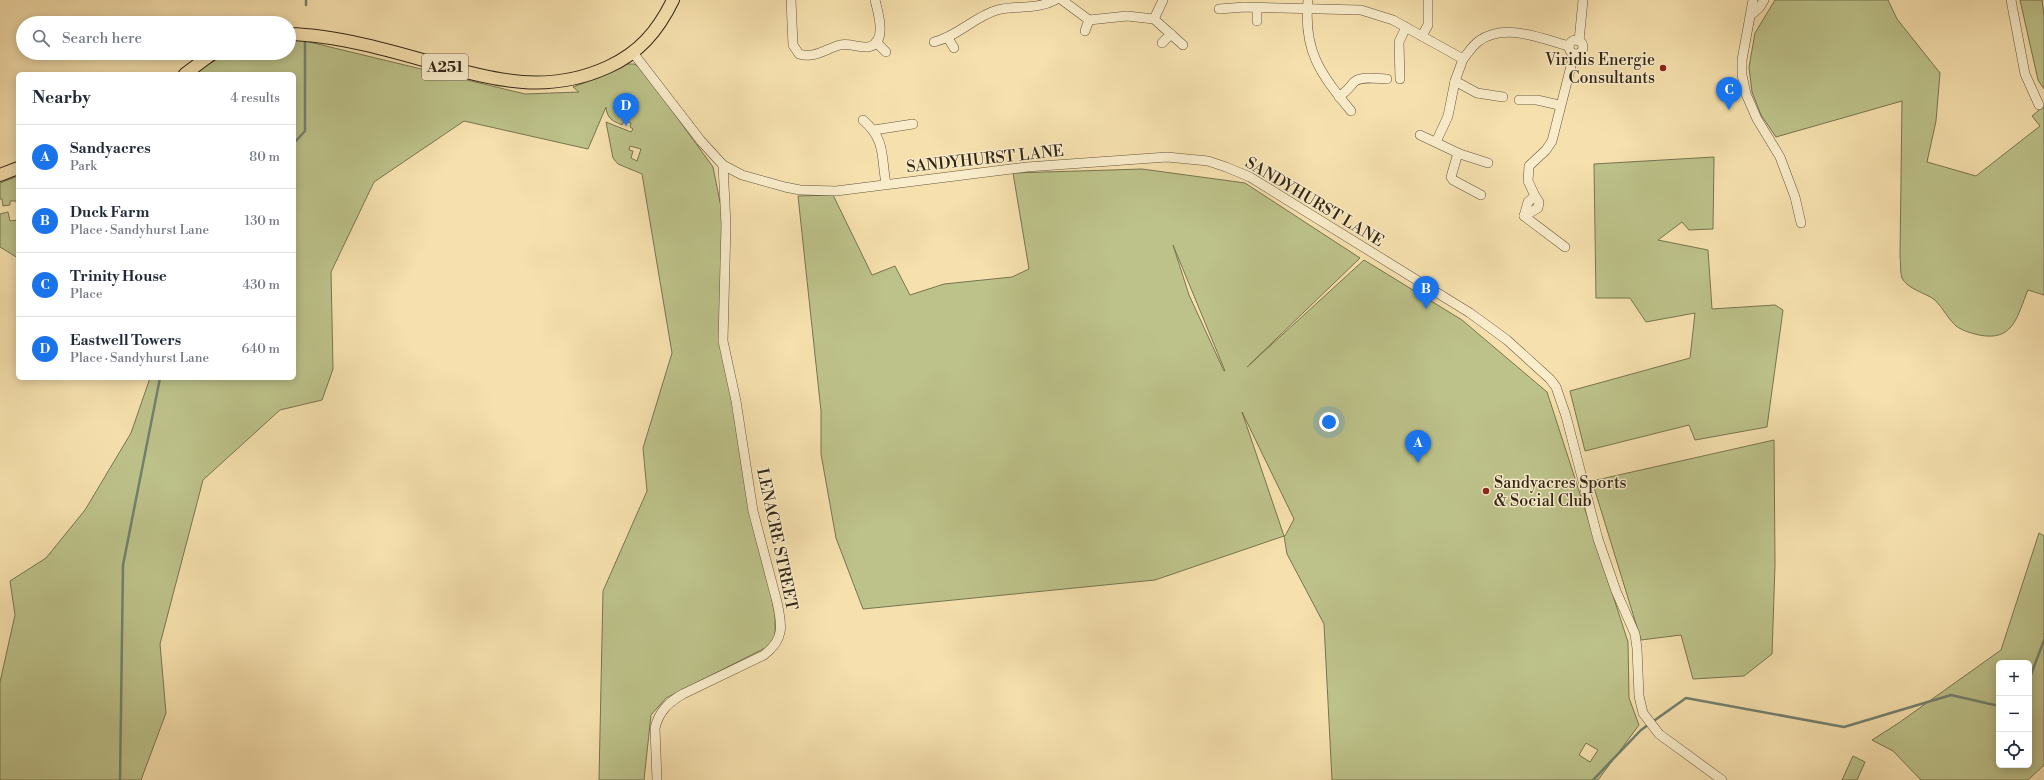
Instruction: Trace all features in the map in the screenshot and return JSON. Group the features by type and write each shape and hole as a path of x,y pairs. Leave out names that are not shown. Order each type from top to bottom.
{"main road":[{"name":"A251","path":"296,34 310,34 371,48 476,76 514,83 561,82 580,78 601,70 634,54 650,39 665,18 673,0"},
{"path":"188,72 204,60"},
{"path":"0,175 16,169"}],"street":[{"path":"791,0 793,45 799,54 811,56 840,46 851,45 868,47 876,42 881,32 881,24 875,0"},
{"path":"934,42 948,38 978,17 998,10 1038,6 1054,0"},
{"path":"1062,0 1089,20 1127,16 1154,19 1183,45"},
{"path":"1154,19 1163,0"},
{"path":"1422,36 1428,25 1428,0"},
{"path":"1565,247 1524,216 1524,209 1528,202 1535,196 1528,181 1529,166 1546,150 1552,140 1574,54 1582,50 1582,44 1579,41 1583,0"},
{"path":"1753,0 1752,14 1746,34 1742,60 1742,75 1746,94 1757,119 1780,157 1795,197 1801,222"},
{"path":"1752,14 1759,8 1764,0"},
{"path":"2011,0 2025,74 2039,105"},
{"path":"1219,9 1308,4 1362,10 1379,15 1406,27 1463,59"},
{"path":"1308,4 1307,33 1310,49 1320,71 1351,111"},
{"path":"1256,8 1257,21"},
{"path":"1085,31 1089,20"},
{"path":"1400,79 1399,42 1406,27"},
{"path":"1436,142 1448,116 1455,81 1463,59 1479,41 1498,33 1512,32 1569,46"},
{"path":"1162,43 1171,34"},
{"path":"948,38 954,48"},
{"path":"1569,46 1573,41 1579,41"},
{"path":"876,42 886,52"},
{"path":"1569,46 1569,50 1574,54"},
{"name":"SANDYHURST LANE","path":"634,54 701,141 723,165 757,180 800,190 836,191 1027,166 1167,157 1208,161 1226,166 1250,177 1485,323 1537,366 1556,387 1566,416 1598,539 1616,591 1634,634 1637,648 1639,696 1649,723 1667,740 1722,780"},
{"path":"1339,97 1351,87 1353,83 1362,78 1387,79"},
{"path":"1455,81 1477,94 1503,97"},
{"path":"1519,100 1537,100 1560,105"},
{"path":"863,120 874,130 880,142 886,184"},
{"path":"874,130 912,124"},
{"path":"1420,135 1458,153 1488,164"},
{"path":"1458,153 1449,177 1481,195"},
{"name":"LENACRE STREET","path":"657,780 656,728 657,720 663,710 671,701 683,694 764,654 774,647 780,634 780,617 777,602 753,511 736,401 724,341 726,225 723,165"}],"green space":[{"path":"1775,0 1888,0 1897,19 1940,73 1936,121 1927,162 1976,176 2040,126 2032,116 2044,106 2044,295 2028,290 2017,318 2007,331 2000,335 1991,336 1970,333 1961,329 1953,323 1935,300 1912,288 1904,282 1902,278 1900,257 1902,101 1776,137 1761,115 1752,92 1749,67 1755,33"},
{"path":"2020,0 2042,0 2044,16 2044,89 2038,80"},
{"path":"301,40 525,94 579,92 573,87 595,79 626,64 634,64 640,67 713,167 723,217 721,342 735,403 775,616 775,643 666,698 651,715 644,780 599,780 603,591 647,491 643,448 672,353 642,174 618,164 613,158 606,122 631,132 633,129 630,127 631,123 624,121 622,125 611,119 606,107 588,149 464,121 374,182 331,272 333,369 322,400 280,410 203,480 160,644 166,713 141,780 0,780 0,682 15,615 10,581 46,558 85,510 131,433 149,380 296,380 296,72 195,72 216,60 296,60 296,41","holes":["630,146 641,149 637,161 631,158 633,151 629,150"]},
{"path":"1714,157 1713,229 1689,230 1682,222 1658,240 1708,250 1712,309 1775,305 1783,310 1767,427 1695,440 1689,425 1585,451 1570,391 1690,358 1695,313 1646,322 1630,298 1596,298 1594,164"},
{"path":"1142,169 1245,183 1360,258 1247,367 1364,260 1462,320 1547,392 1628,642 1629,698 1639,725 1598,780 1332,780 1324,624 1287,554 1284,536 1155,580 863,609 836,538 821,454 821,411 798,196 833,195 872,275 895,266 910,295 944,284 1012,277 1029,269 1013,173","holes":["1173,245 1225,371 1189,295","1242,412 1294,519 1285,536 1284,536","1586,743 1598,750 1590,762 1579,755"]},
{"path":"16,177 16,201 10,201 10,205 3,206 2,199 0,199 0,183"},
{"path":"8,212 10,221 16,220 16,257 0,247 0,214"},
{"path":"1774,440 1775,565 1772,654 1744,676 1693,679 1681,635 1641,640 1592,481"},
{"path":"2039,533 2044,536 2044,765 2028,780 1921,780 1893,751 1872,740 1900,722 2001,650"},
{"path":"1853,756 1865,762 1857,780 1842,780"}],"waterway":[{"path":"306,0 306,5"},
{"path":"296,141 305,131 305,42"},
{"path":"120,780 123,565 160,380"},
{"path":"2032,672 2044,640"},
{"path":"1593,780 1641,730 1686,698 1844,727 1951,695 1996,705"}],"place":[{"name":"Viridis Energie Consultants","path":"1663,68"},
{"name":"Trinity House","path":"1729,110"},
{"name":"Eastwell Towers","path":"626,126"},
{"name":"Duck Farm","path":"1426,309"},
{"name":"Sandyacres","path":"1418,463"},
{"name":"Sandyacres Sports & Social Club","path":"1486,491"}]}
